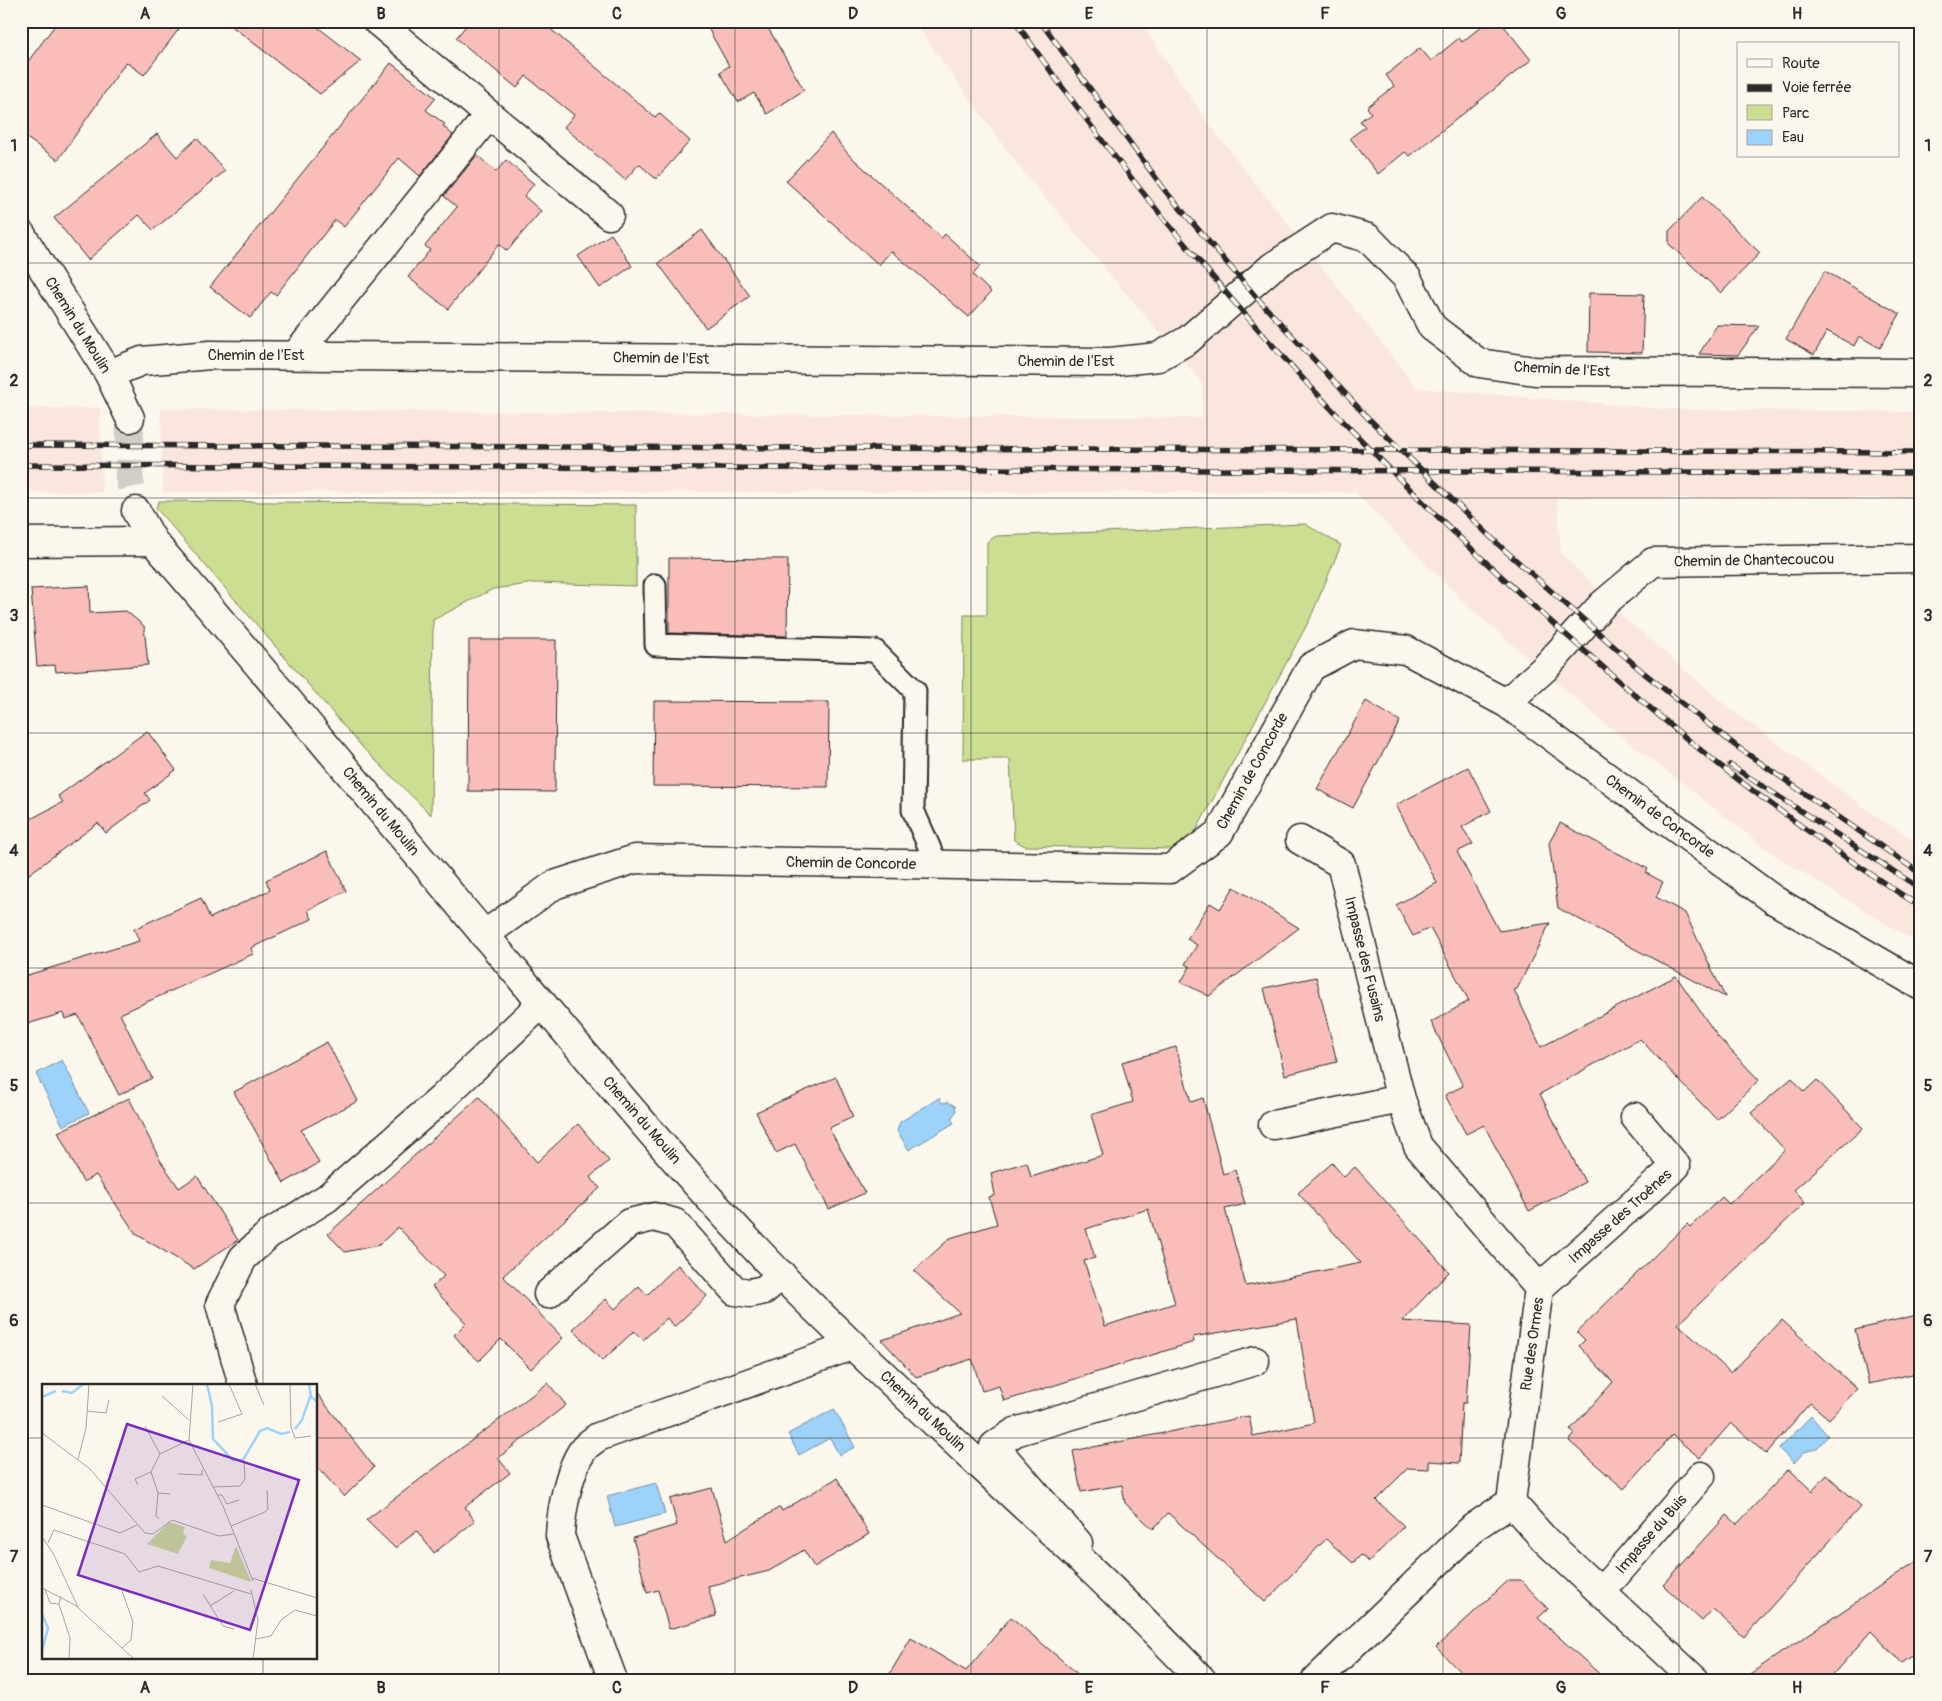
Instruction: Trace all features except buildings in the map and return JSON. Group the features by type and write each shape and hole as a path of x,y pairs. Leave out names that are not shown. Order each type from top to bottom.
{"street":[{"path":"377,21 488,116 609,215"},
{"path":"296,355 488,116"},
{"name":"Chemin de l'Est","path":"109,374 142,362 210,355 1100,362 1158,357 1188,340 1272,268 1332,228 1368,238 1406,278 1432,327 1479,362 1535,371 1921,373"},
{"name":"Chemin du Moulin","path":"21,234 109,374 130,418"},
{"name":"Chemin du Moulin","path":"136,510 153,541 697,1185 782,1275 898,1389 1133,1607 1202,1680"},
{"path":"21,542 153,541"},
{"name":"Chemin de Chantecoucou","path":"1506,703 1545,668 1603,604 1653,562 1921,558"},
{"name":"Chemin de Concorde","path":"484,935 554,885 635,859 1170,869 1219,833 1311,667 1354,644 1406,650 1506,703 1774,900 1921,986"},
{"name":"Impasse des Fusains","path":"1300,840 1341,864 1401,1099"},
{"path":"243,1384 220,1304 243,1258 270,1234 327,1198 441,1099 542,1003"},
{"path":"1273,1125 1401,1099"},
{"name":"Rue des Ormes","path":"1401,1099 1418,1146 1539,1288 1510,1502"},
{"name":"Impasse des Troènes","path":"1539,1288 1676,1166 1635,1117"},
{"path":"548,1294 629,1223 654,1217 675,1223 734,1290 750,1293 764,1290 782,1275"},
{"path":"613,1680 560,1536 561,1516 575,1466 583,1449 598,1437 854,1345"},
{"path":"1133,1607 994,1446 1015,1432 1255,1361"},
{"name":"Impasse du Buis","path":"1601,1592 1700,1476"},
{"path":"1316,1680 1474,1527 1510,1502 1545,1540 1695,1680"}],"lane":[{"path":"655,585 656,645 875,651 915,691 914,810 937,865"}],"shaded area":[{"path":"913,21 1140,21 1205,119 1417,388 1664,409 1921,412 1921,498 1557,498 1561,553 1625,618 1725,705 1883,821 1921,844 1921,945 1776,856 1598,718 1471,609 1355,492 163,492 161,409 1202,418 1202,383 1021,169"},
{"path":"21,408 100,408 102,492 21,492"}],"green space":[{"path":"159,501 636,505 636,586 535,583 493,589 433,620 431,815 363,748 156,508"},
{"path":"1305,524 1341,545 1310,619 1191,840 1172,849 1025,846 1014,840 1010,759 963,759 964,615 987,615 987,542 996,536"}],"water":[{"path":"62,1060 89,1113 63,1126 36,1074"},
{"path":"939,1098 942,1103 948,1102 955,1106 956,1111 951,1119 954,1123 909,1150 897,1131 900,1122"},
{"path":"834,1409 855,1447 839,1455 830,1438 799,1455 788,1434"},
{"path":"1811,1416 1828,1436 1816,1449 1804,1452 1794,1463 1779,1449"},
{"path":"656,1483 665,1514 615,1527 607,1496"}],"tunnel":[{"path":"130,418 129,476 136,511"}],"railway":[{"path":"1015,21 1077,107 1142,191 1209,272 1278,352 1350,429 1424,503 1580,647 1708,756 1814,835 1921,907"},
{"path":"1040,21 1167,193 1257,298 1367,417 1500,546 1644,673 1736,746 1921,874"},
{"path":"21,445 1921,452"},
{"path":"21,465 1921,473"},
{"path":"1730,765 1921,889"}]}
